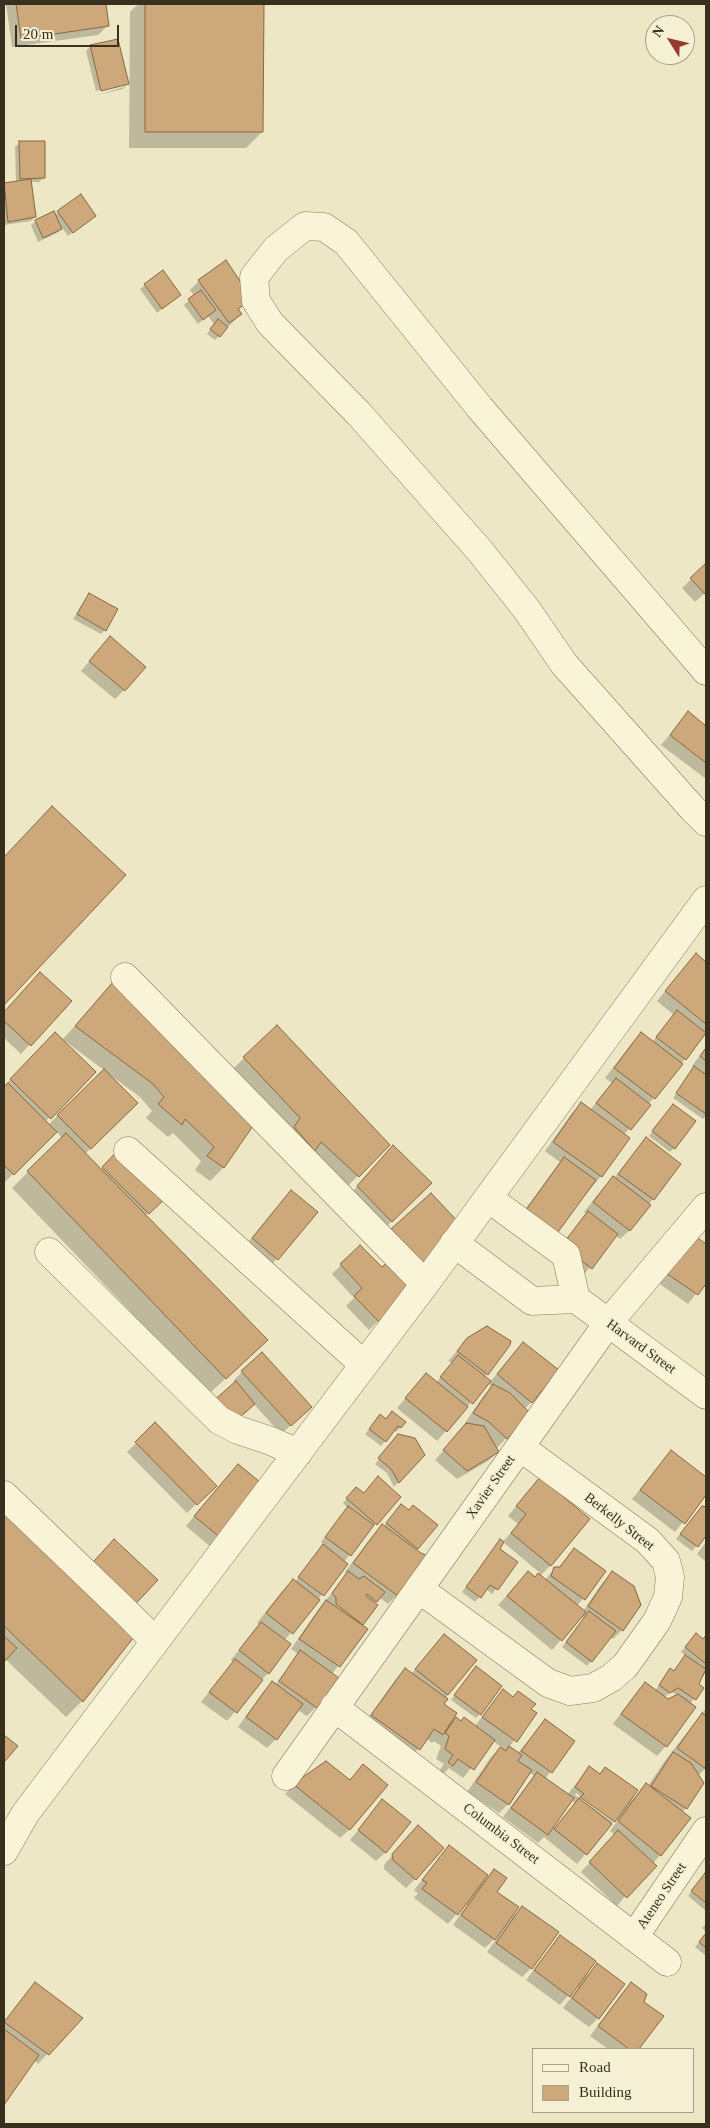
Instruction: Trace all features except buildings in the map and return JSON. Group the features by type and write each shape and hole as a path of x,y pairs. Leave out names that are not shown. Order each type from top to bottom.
{"street":[{"path":"706,671 480,408 346,242 324,227 305,226 276,249 254,277 256,301 270,323 359,414 480,551 527,610 564,664 706,822"},
{"path":"4,1851 25,1814 425,1284 706,900"},
{"path":"125,977 425,1284"},
{"path":"128,1151 363,1364"},
{"path":"454,1243 532,1300 576,1299 566,1255 488,1198"},
{"name":"Xavier Street","path":"286,1776 608,1323 706,1207"},
{"path":"49,1252 219,1420 238,1430 271,1441 298,1453"},
{"name":"Harvard Street","path":"576,1299 706,1395"},
{"name":"Berkelly Street","path":"419,1589 548,1683 570,1690 593,1688 611,1678 625,1666 641,1644 657,1621 668,1597 670,1577 666,1561 648,1541 520,1446"},
{"path":"4,1495 154,1641"},
{"name":"Columbia Street","path":"334,1707 667,1962"},
{"name":"Ateneo Street","path":"634,1936 706,1831"}]}
